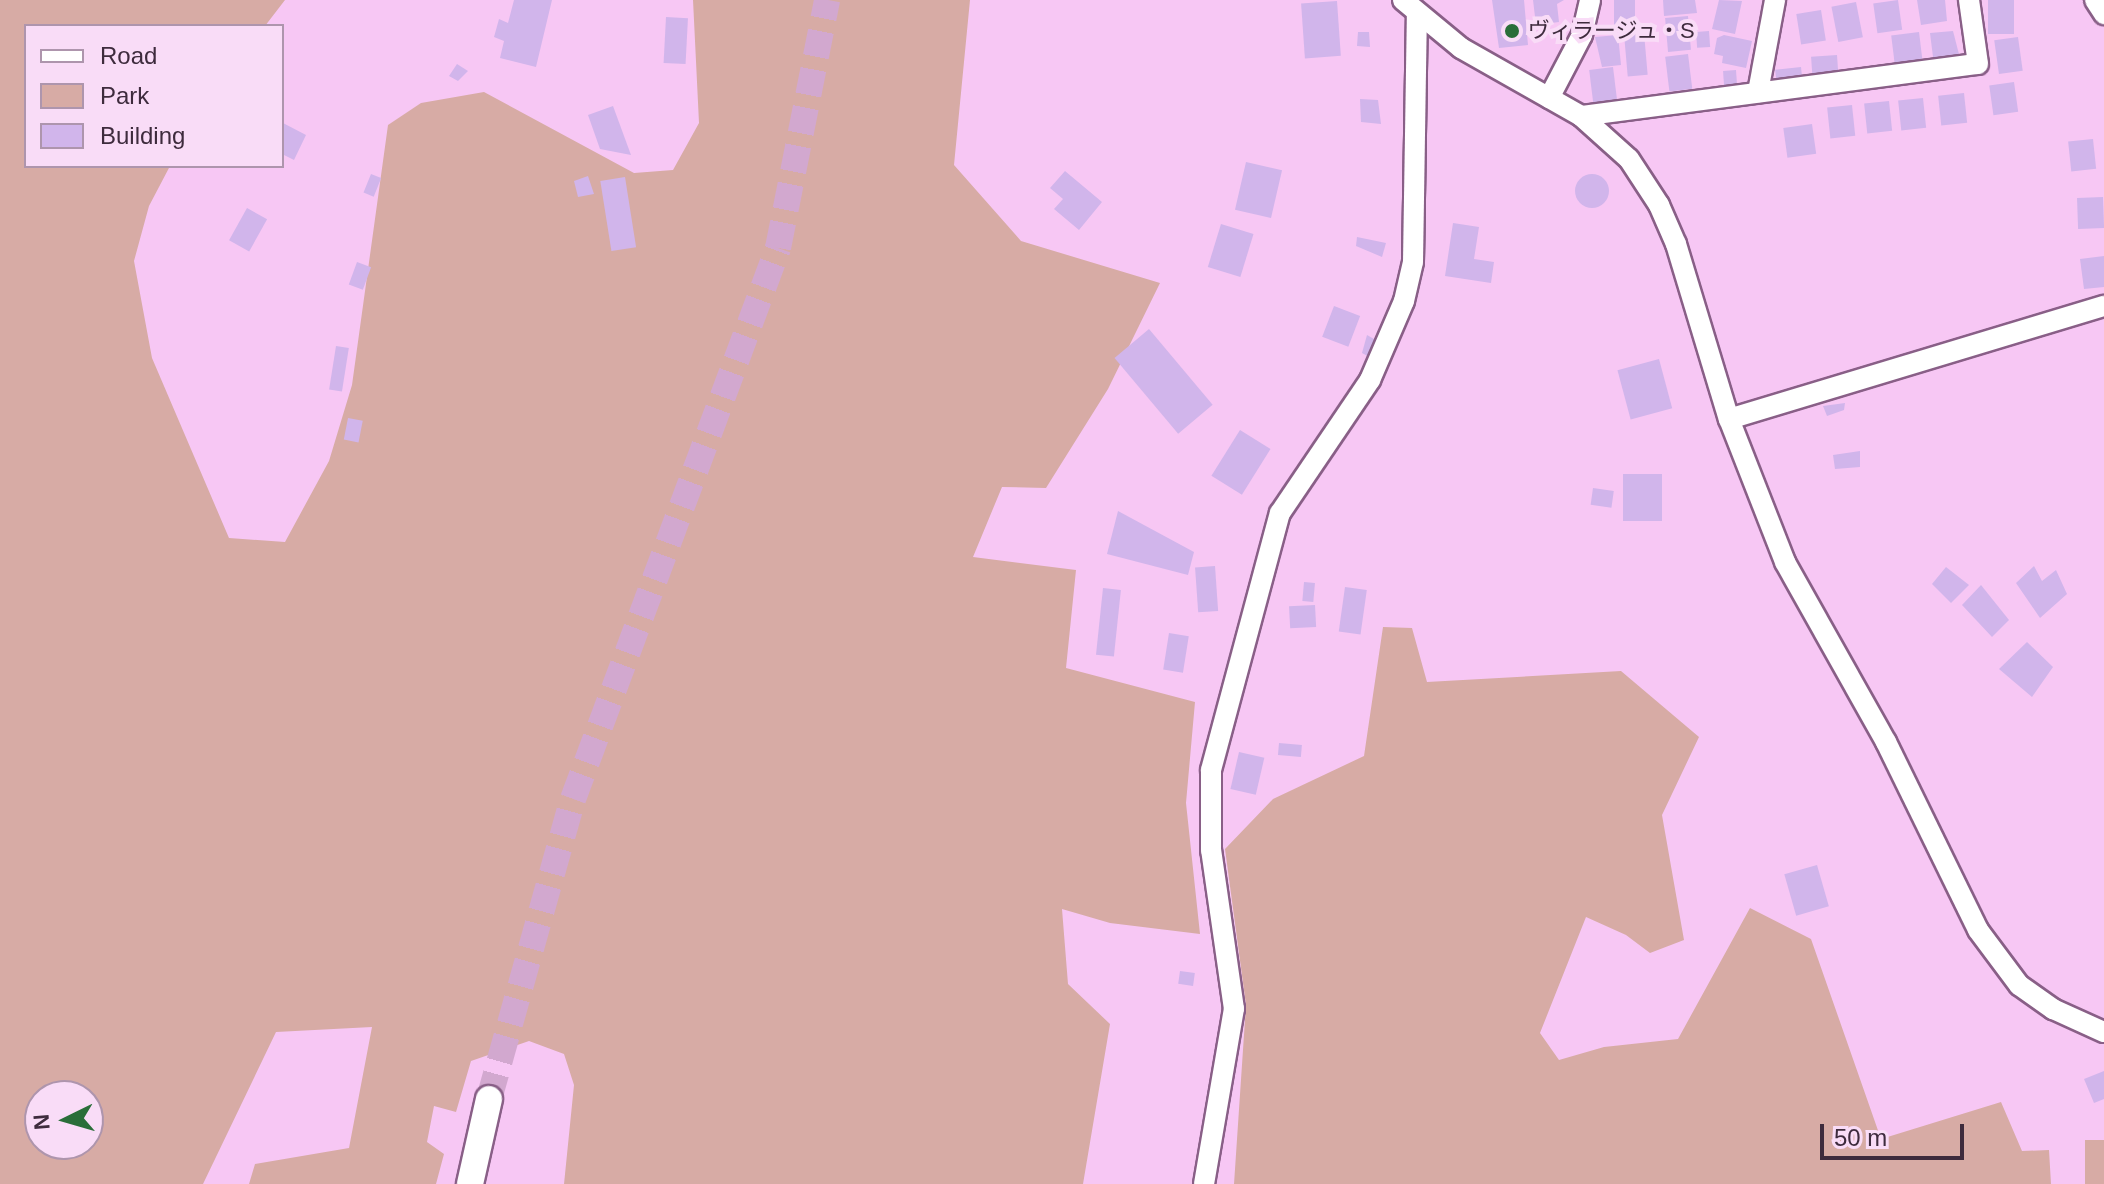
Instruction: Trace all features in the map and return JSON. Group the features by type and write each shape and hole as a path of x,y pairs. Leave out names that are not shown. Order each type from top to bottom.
{"main road":[{"path":"470,1184 489,1099"}],"street":[{"path":"1549,98 1582,35 1590,0"},
{"path":"1758,92 1775,0"},
{"path":"1581,116 1978,64 1969,0"},
{"path":"2095,0 2104,14"},
{"path":"1410,7 1461,48 1581,116 1629,159 1659,205 1729,419 1785,562 1886,742 1978,930 2019,985 2053,1009 2104,1032"},
{"path":"1204,1184 1234,1009 1211,850 1211,770 1280,513 1370,380 1404,301 1413,262 1410,7"},
{"path":"1729,419 2104,306"}],"green space":[{"path":"0,0 285,0 267,24 24,24 24,168 169,168 149,206 134,261 152,358 229,538 285,542 329,461 352,385 388,125 421,103 484,92 634,173 673,170 699,123 693,0 970,0 954,165 1021,241 1160,283 1108,389 1046,488 1002,487 973,557 1076,570 1066,668 1195,702 1186,803 1200,934 1110,923 1062,909 1068,984 1110,1024 1083,1184 564,1184 574,1085 564,1054 529,1041 471,1061 456,1112 434,1106 427,1142 444,1154 436,1184 249,1184 255,1164 349,1148 372,1027 276,1032 203,1184 0,1184"},
{"path":"1383,627 1412,628 1427,682 1621,671 1699,737 1662,815 1684,940 1650,953 1626,935 1586,917 1540,1033 1559,1060 1604,1047 1678,1039 1750,908 1811,939 1881,1139 2001,1102 2022,1151 2049,1150 2051,1184 1234,1184 1246,1005 1225,849 1273,799 1364,756"},
{"path":"2085,1140 2104,1140 2104,1184 2085,1184"}],"building":[{"path":"514,0 552,0 536,67 500,58 504,41 494,37 499,19 508,23"},
{"name":"ヴィラージュ・S","path":"1492,0 1524,0 1528,45 1499,48"},
{"path":"1533,0 1564,0 1557,4 1559,22 1536,25"},
{"path":"1614,0 1635,0 1635,28 1614,28"},
{"path":"1663,0 1695,0 1697,13 1664,16"},
{"path":"1719,0 1742,1 1735,34 1712,29"},
{"path":"1898,0 1902,30 1877,33 1873,3"},
{"path":"1917,0 1945,0 1947,21 1921,25"},
{"path":"1988,0 2014,0 2014,34 1988,34"},
{"path":"1337,1 1341,56 1305,58 1301,4"},
{"path":"1856,2 1863,37 1838,42 1831,7"},
{"path":"1821,10 1826,41 1801,45 1796,14"},
{"path":"1688,16 1691,50 1668,52 1665,18"},
{"path":"666,17 688,18 686,64 664,63"},
{"path":"1709,31 1710,47 1697,48 1696,32"},
{"path":"1953,31 1961,62 1934,65 1930,33"},
{"path":"1358,32 1369,32 1370,47 1357,46"},
{"path":"1919,32 1923,67 1895,70 1891,35"},
{"path":"1644,33 1648,75 1628,77 1624,35"},
{"path":"1618,35 1621,65 1602,67 1595,37"},
{"path":"1724,35 1752,41 1746,68 1722,63 1723,56 1714,54 1717,38"},
{"path":"2018,37 2023,71 1999,74 1994,40"},
{"path":"1688,54 1692,89 1669,92 1665,57"},
{"path":"1837,55 1839,81 1813,83 1811,57"},
{"path":"457,64 468,71 458,81 449,76"},
{"path":"1613,67 1617,100 1593,103 1589,70"},
{"path":"1801,67 1803,85 1777,88 1775,70"},
{"path":"1736,70 1737,85 1724,86 1723,71"},
{"path":"2014,82 2018,112 1993,115 1989,85"},
{"path":"1964,93 1967,123 1941,126 1938,96"},
{"path":"1923,98 1926,128 1901,130 1898,101"},
{"path":"1360,99 1378,100 1381,124 1361,122"},
{"path":"1889,101 1892,131 1867,133 1864,104"},
{"path":"1852,105 1855,136 1830,138 1827,108"},
{"path":"613,106 631,155 600,149 588,115"},
{"path":"284,124 306,135 294,160 284,155"},
{"path":"1812,124 1816,154 1787,158 1783,128"},
{"path":"2093,139 2096,169 2071,171 2068,142"},
{"path":"1246,162 1282,170 1271,218 1235,210"},
{"path":"1065,171 1102,202 1079,230 1054,209 1063,199 1050,188"},
{"path":"371,174 381,178 374,197 364,193"},
{"path":"1592,174 1604,179 1609,191 1604,203 1592,208 1580,203 1575,191 1580,179"},
{"path":"588,176 594,194 578,197 574,181"},
{"path":"625,177 636,247 611,251 600,181"},
{"path":"2103,197 2104,228 2078,229 2077,198"},
{"path":"247,208 267,219 249,252 229,240"},
{"path":"1453,223 1479,227 1474,259 1494,262 1491,283 1445,276"},
{"path":"1221,224 1254,234 1240,277 1208,267"},
{"path":"1357,237 1386,243 1382,257 1356,246"},
{"path":"2104,256 2104,287 2084,289 2080,259"},
{"path":"357,262 371,267 363,290 349,285"},
{"path":"1334,306 1360,316 1348,347 1322,337"},
{"path":"1149,329 1213,405 1178,434 1115,358"},
{"path":"1367,335 1381,343 1373,359 1362,353"},
{"path":"336,346 349,348 342,391 329,389"},
{"path":"1659,359 1672,408 1631,419 1617,370"},
{"path":"1845,403 1844,410 1827,416 1823,406"},
{"path":"348,418 363,421 359,442 344,440"},
{"path":"1240,430 1271,449 1242,495 1211,476"},
{"path":"1860,451 1860,467 1835,469 1833,455"},
{"path":"1623,474 1662,474 1662,521 1623,521"},
{"path":"1593,488 1614,491 1611,508 1591,505"},
{"path":"1118,511 1194,552 1188,575 1107,554"},
{"path":"1215,566 1218,611 1198,612 1195,567"},
{"path":"2034,566 2042,581 2056,570 2067,594 2040,618 2016,583"},
{"path":"1946,567 1969,585 1951,603 1932,584"},
{"path":"1304,582 1315,583 1313,602 1302,601"},
{"path":"1981,585 2009,620 1992,637 1962,605"},
{"path":"1345,587 1367,590 1361,635 1339,632"},
{"path":"1103,588 1121,590 1114,657 1096,655"},
{"path":"1315,605 1316,627 1290,628 1289,606"},
{"path":"1169,633 1189,636 1183,673 1163,670"},
{"path":"2027,642 2053,667 2032,697 1999,669"},
{"path":"1279,743 1302,745 1301,757 1278,755"},
{"path":"1239,752 1264,758 1256,795 1230,789"},
{"path":"1817,865 1829,906 1796,916 1784,874"},
{"path":"1180,971 1195,973 1193,986 1178,984"},
{"path":"2104,1071 2104,1099 2094,1103 2084,1079"}],"tunnel":[{"path":"489,1099 573,799 778,248 827,0"}],"place":[{"name":"ヴィラージュ・S","path":"1512,31"}]}
